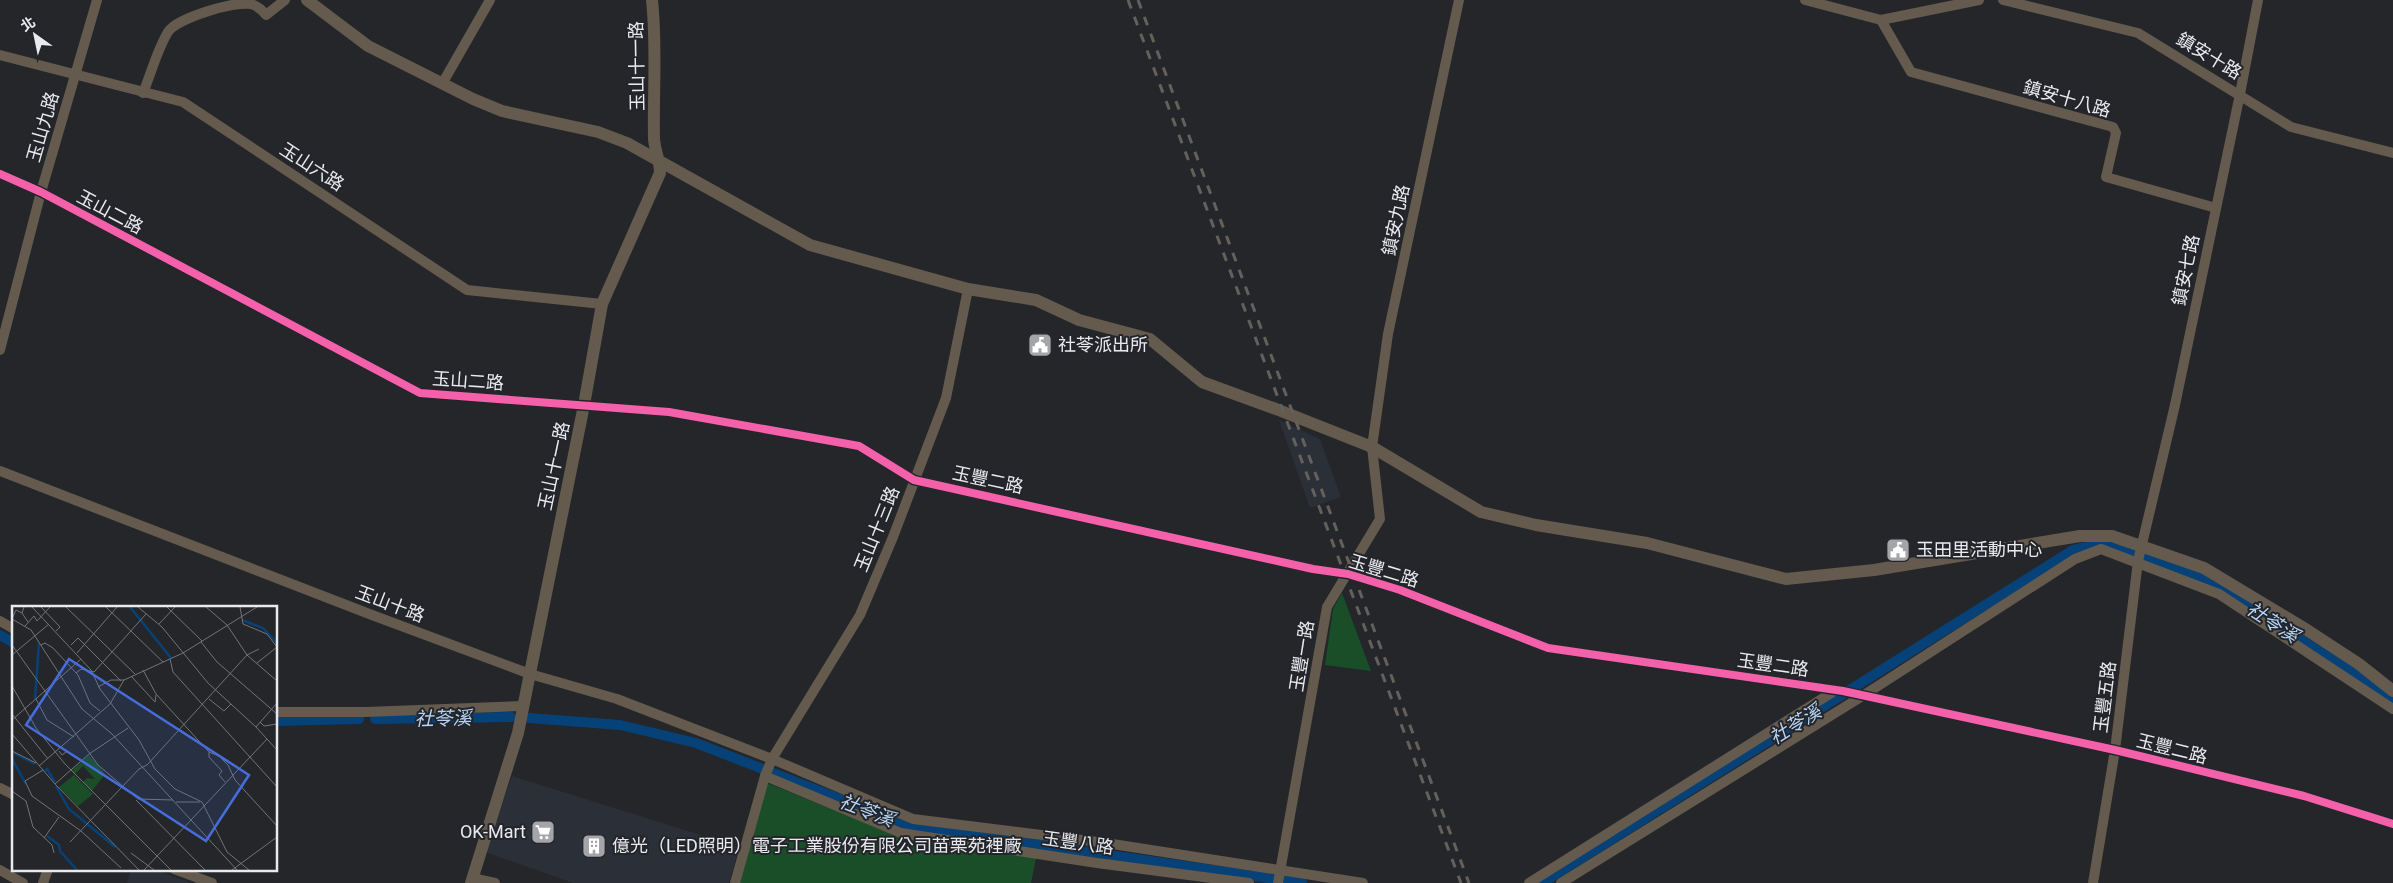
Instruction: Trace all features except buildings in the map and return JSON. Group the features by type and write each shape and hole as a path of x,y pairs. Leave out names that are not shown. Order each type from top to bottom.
{"street":[{"name":"玉山九路","path":"0,350 41,192 97,0"},
{"path":"144,93 169,30 200,13 227,6 250,4 260,8 266,15 285,0"},
{"path":"307,0 368,46 442,84 502,111 598,132 627,143 810,245 968,289 1036,300 1079,320 1150,339 1202,382 1276,408 1372,447 1481,512 1536,525 1647,543 1786,579 1874,570 2080,536 2112,536 2204,568 2307,630 2358,664 2393,691"},
{"path":"442,84 490,0"},
{"name":"玉山十一路","path":"472,881 515,742 584,404 602,304 660,173 660,160 654,142 656,35 652,0"},
{"name":"鎮安九路","path":"1372,447 1388,334 1459,0"},
{"path":"1805,0 1881,20 1978,0"},
{"name":"鎮安十路","path":"2003,0 2138,33 2291,127 2393,153"},
{"name":"鎮安七路","path":"2142,545 2216,208 2258,0"},
{"name":"鎮安十八路","path":"1881,20 1911,72 2113,127 2116,133 2106,177 2216,208"},
{"name":"玉山六路","path":"0,55 183,102 467,290 602,304"},
{"name":"玉山二路","path":"0,174 41,192 420,393 584,404 669,412 859,446 914,480"},
{"name":"玉山十三路","path":"736,883 768,768 860,615 893,537 946,398 968,289"},
{"name":"玉豐一路","path":"1279,877 1327,607 1380,519 1372,447"},
{"name":"玉山十路","path":"0,471 372,616 530,674 617,699 722,742 768,768"},
{"name":"玉豐二路","path":"914,480 1313,569 1348,574 1400,590 1548,648 1840,690 2115,750 2304,796 2393,824"},
{"name":"玉豐五路","path":"2093,883 2115,750 2138,561 2142,545"},
{"path":"1561,883 2075,559 2101,549 2138,561 2220,594 2393,708"},
{"path":"0,621 12,628"},
{"path":"1529,883 1840,690"},
{"path":"278,712 366,712 522,706"},
{"path":"768,768 913,819 1106,843 1279,877 1363,883"},
{"name":"玉豐八路","path":"768,768 901,833 1097,863 1249,883"},
{"path":"0,788 12,794"},
{"path":"0,870 23,883"},
{"path":"43,883 48,870"},
{"path":"177,870 212,883"},
{"path":"472,881 495,883"}],"shaded area":[{"path":"1279,420 1320,439 1341,497 1310,508"},
{"path":"512,776 739,847 729,883 573,883 485,852"},
{"path":"131,870 156,870 192,883 127,883"}],"green space":[{"path":"1342,593 1371,671 1325,665 1333,609"},
{"path":"767,783 901,837 1036,858 1031,883 738,883"}],"waterway":[{"name":"社苓溪","path":"1542,883 2073,550 2102,545 2132,551"},
{"name":"社苓溪","path":"2147,557 2204,578 2393,698"},
{"name":"社苓溪","path":"0,635 12,642"},
{"name":"社苓溪","path":"375,719 511,717"},
{"name":"社苓溪","path":"529,718 620,725 696,743 909,826 1302,883"},
{"name":"社苓溪","path":"278,721 359,719"}],"railway":[{"path":"1128,0 1461,883"},
{"path":"1138,0 1469,883"}],"cycle path":[{"path":"0,174 41,192 420,393 669,412 859,446 914,480 1313,569 1348,574 1400,590 1548,648 1843,691 2115,750 2304,796 2393,824"}],"place":[{"name":"社苓派出所","path":"1040,345"},
{"name":"玉田里活動中心","path":"1898,550"},
{"name":"OK-Mart","path":"543,832"},
{"name":"億光（LED照明）電子工業股份有限公司苗栗苑裡廠","path":"594,846"}]}
